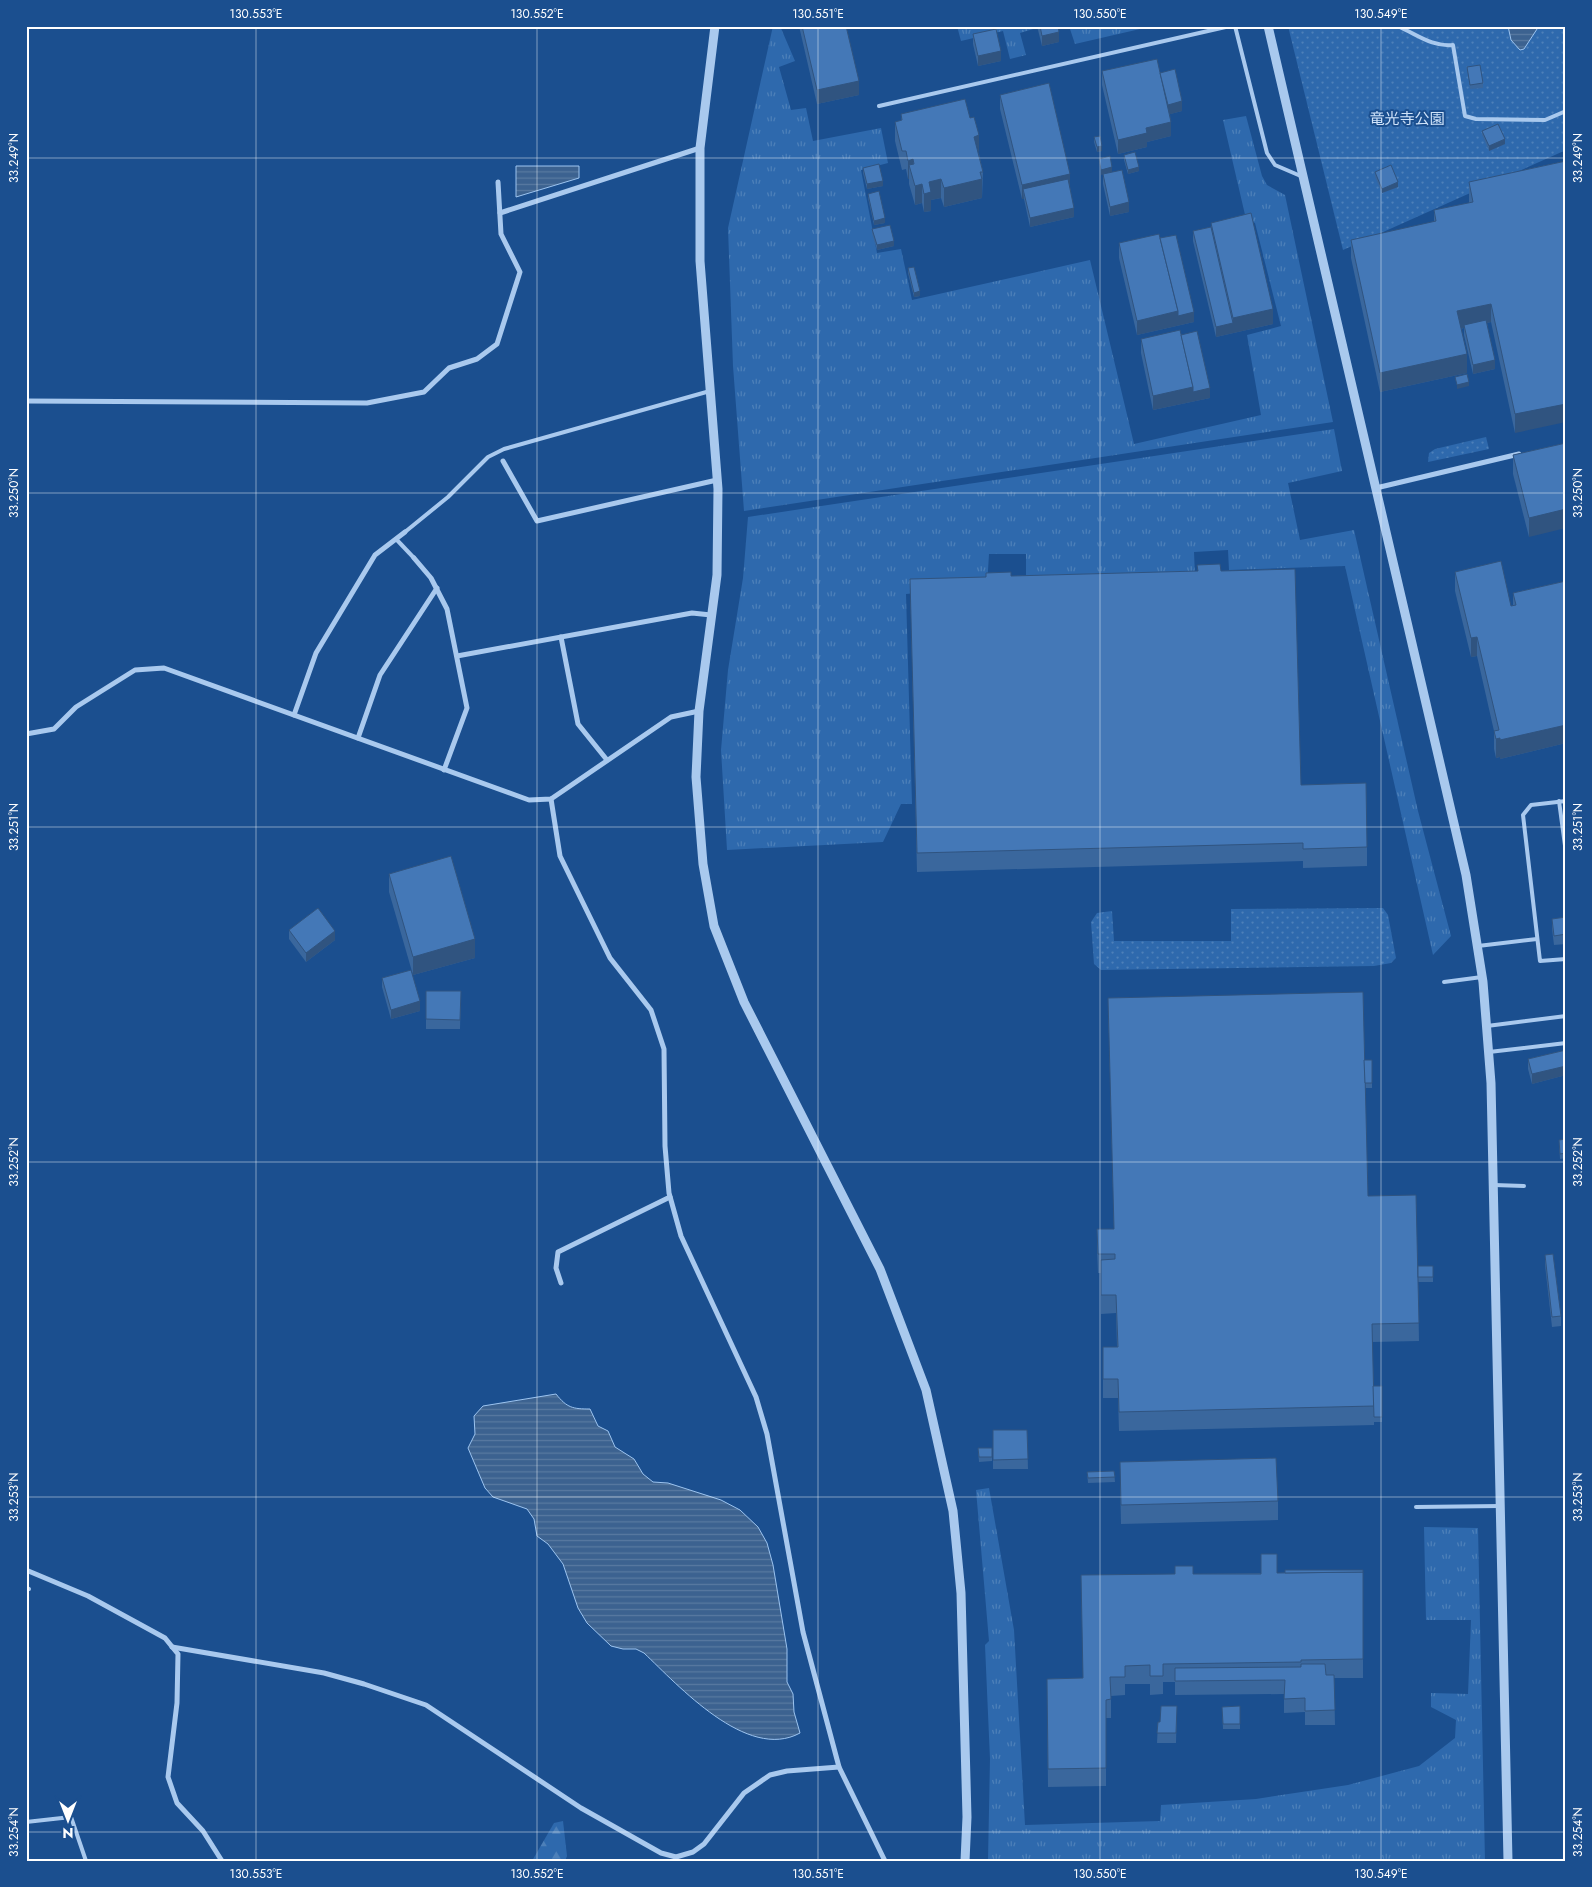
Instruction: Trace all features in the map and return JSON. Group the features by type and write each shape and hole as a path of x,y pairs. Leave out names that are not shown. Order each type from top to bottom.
{"street":[{"path":"715,26 700,148 700,261 717,480 716,575 698,711 696,777 703,864 714,926 744,1002 880,1269 926,1390 953,1511 961,1593 967,1817 965,1861"},
{"path":"1268,26 1464,865 1478,946 1491,1083 1508,1861"},
{"path":"500,213 700,148"},
{"path":"26,400 367,403 424,392 449,368 477,359 497,344 520,272 501,234 498,182"},
{"path":"1376,488 1528,452"},
{"path":"503,461 537,521 717,480"},
{"path":"294,715 316,653 375,555 405,532"},
{"path":"414,558 431,578 447,610 467,708 444,770"},
{"path":"358,738 380,675 437,588"},
{"path":"457,656 692,614 711,615"},
{"path":"561,637 578,724 607,760"},
{"path":"26,734 54,729 76,707 135,670 164,668 529,800 551,799 671,717 698,711"},
{"path":"551,799 560,856 610,958 651,1010 664,1050 665,1146 670,1198 681,1236 756,1397 768,1434 803,1632 839,1767 885,1861"},
{"path":"561,1282 556,1268 558,1252 670,1198"},
{"path":"26,1570 88,1596 165,1638 178,1654 178,1703 168,1778 177,1803 202,1831 222,1861"},
{"path":"172,1646 324,1673 364,1684 426,1706 581,1808 661,1853 676,1858 694,1852 704,1844 744,1792 770,1775 787,1771 839,1767"}],"lane":[{"path":"879,106 1230,26"},
{"path":"1235,26 1267,153 1275,166 1303,177"},
{"path":"1397,26 1432,44 1453,45 1466,116 1476,119 1545,120 1566,112"},
{"path":"405,532 448,497 488,457 504,449 710,392"},
{"path":"396,540 414,558"},
{"path":"1566,800 1531,805 1523,815 1540,961 1566,959"},
{"path":"1560,801 1566,853"},
{"path":"1478,946 1537,939"},
{"path":"1444,982 1482,977"},
{"path":"1487,1026 1566,1016"},
{"path":"1489,1052 1566,1043"},
{"path":"1494,1185 1524,1186"},
{"path":"1416,1506 1500,1506"},
{"path":"26,1822 71,1817 86,1861"}],"green space":[{"path":"773,26 780,26 795,61 779,67 791,110 806,108 813,141 881,128 888,163 861,170 877,253 901,249 912,300 1090,260 1134,444 1261,415 1247,335 1281,326 1255,223 1246,219 1223,120 1246,116 1262,176 1267,185 1285,195 1333,422 744,511 733,366 728,228"},
{"path":"957,26 1033,26 1033,29 1020,33 1026,55 1010,59 1003,31 961,41"},
{"path":"1069,26 1153,26 1075,44"},
{"name":"竜光寺公園","path":"1288,26 1566,26 1566,150 1343,250"},
{"path":"1334,429 1342,471 1288,483 1300,540 1354,530 1418,811 1451,936 1433,955 1345,566 1229,570 1228,550 1194,552 1195,576 1026,587 1026,554 989,554 987,586 906,594 912,804 901,804 883,842 727,850 721,750 728,670 743,578 748,517"},
{"path":"1486,437 1489,449 1428,462 1429,453 1435,449"},
{"path":"1383,908 1388,915 1396,958 1391,963 1374,966 1101,970 1094,964 1091,922 1097,913 1112,911 1114,941 1231,941 1231,909"},
{"path":"989,1488 1014,1630 1025,1825 1160,1821 1161,1805 1256,1799 1348,1785 1419,1766 1455,1738 1456,1720 1431,1707 1431,1693 1468,1694 1471,1620 1426,1620 1424,1527 1478,1528 1485,1861 988,1861 990,1759 985,1645 989,1641 976,1490"},
{"path":"563,1821 567,1856 565,1861 532,1861 554,1823"}],"shaded area":[{"path":"1508,26 1539,26 1524,49 1520,50 1511,40"},
{"path":"516,166 579,166 579,178 516,197"},
{"path":"556,1394 571,1407 590,1409 598,1426 608,1431 615,1447 634,1459 643,1474 653,1482 668,1483 721,1500 740,1510 758,1527 767,1543 773,1565 787,1649 787,1682 793,1694 794,1712 800,1733 779,1739 758,1737 736,1729 694,1700 644,1653 636,1649 623,1649 611,1646 587,1623 578,1608 563,1564 548,1544 537,1536 534,1519 527,1509 493,1497 485,1488 468,1448 475,1434 474,1416 483,1406"}],"building":[{"path":"802,26 846,26 859,81 817,90"},
{"path":"1040,26 1058,26 1059,32 1042,36"},
{"path":"996,29 1001,51 978,56 973,34"},
{"path":"1157,59 1171,122 1146,128 1147,133 1118,140 1102,71"},
{"path":"1480,65 1483,83 1470,85 1467,67"},
{"path":"1175,69 1182,101 1168,105 1160,73"},
{"path":"1049,83 1070,174 1022,185 1000,95"},
{"path":"965,99 970,118 974,117 979,135 974,137 983,172 980,172 982,179 944,188 941,179 929,182 931,192 924,194 922,184 915,186 909,165 914,164 913,159 908,161 906,151 902,151 895,122 902,120 901,114"},
{"path":"1498,124 1505,139 1489,146 1482,131"},
{"path":"1100,136 1102,146 1097,147 1094,137"},
{"path":"1135,152 1139,167 1128,170 1124,155"},
{"path":"1110,156 1112,167 1101,170 1099,159"},
{"path":"1566,161 1566,404 1515,414 1491,304 1457,311 1467,354 1380,373 1351,240 1436,221 1434,210 1473,202 1469,182"},
{"path":"879,164 883,181 867,184 863,168"},
{"path":"1391,165 1398,182 1382,189 1375,172"},
{"path":"1122,170 1129,202 1110,207 1103,174"},
{"path":"1068,179 1074,208 1030,218 1023,189"},
{"path":"879,191 885,218 874,221 868,194"},
{"path":"1251,213 1273,309 1233,318 1211,223"},
{"path":"890,225 894,241 877,245 872,229"},
{"path":"1211,227 1233,323 1216,327 1193,231"},
{"path":"1159,234 1178,311 1137,321 1119,243"},
{"path":"1176,235 1194,312 1178,316 1160,238"},
{"path":"914,267 920,291 914,293 908,268"},
{"path":"1486,320 1495,360 1473,365 1464,325"},
{"path":"1180,330 1193,387 1153,396 1141,339"},
{"path":"1197,331 1210,388 1193,392 1181,335"},
{"path":"1467,374 1469,382 1457,385 1455,377"},
{"path":"1566,443 1566,509 1529,518 1513,455"},
{"path":"1501,561 1511,606 1516,605 1513,593 1566,581 1566,725 1500,740 1500,738 1496,739 1494,731 1499,730 1477,637 1471,638 1455,572"},
{"path":"1220,564 1221,571 1295,569 1301,785 1366,783 1367,847 1303,849 1303,843 917,853 910,579 986,577 986,573 1011,572 1011,576 1198,571 1197,565"},
{"path":"451,856 475,939 413,957 389,874"},
{"path":"318,908 335,931 306,953 289,930"},
{"path":"1566,917 1566,934 1554,936 1552,919"},
{"path":"411,970 420,1001 391,1010 382,978"},
{"path":"426,991 461,991 460,1020 426,1019"},
{"path":"1363,992 1368,1196 1416,1195 1419,1323 1372,1324 1374,1406 1119,1412 1118,1379 1103,1379 1103,1347 1118,1347 1116,1295 1101,1295 1101,1260 1115,1259 1115,1254 1098,1254 1097,1229 1114,1229 1108,998"},
{"path":"1566,1050 1566,1066 1532,1074 1528,1059"},
{"path":"1364,1060 1372,1060 1372,1083 1365,1083"},
{"path":"1566,1139 1566,1153 1560,1154 1559,1140"},
{"path":"1553,1254 1561,1316 1552,1317 1545,1255"},
{"path":"1418,1266 1433,1266 1433,1277 1418,1277"},
{"path":"1373,1386 1382,1386 1382,1417 1374,1417"},
{"path":"993,1430 1027,1430 1028,1459 993,1460"},
{"path":"978,1448 992,1448 992,1457 979,1457"},
{"path":"1276,1458 1278,1501 1121,1505 1120,1462"},
{"path":"1114,1471 1115,1477 1088,1478 1087,1472"},
{"path":"1261,1554 1277,1554 1277,1573 1363,1572 1363,1659 1163,1664 1163,1676 1150,1676 1150,1665 1125,1666 1125,1677 1110,1677 1111,1699 1106,1700 1106,1768 1048,1769 1047,1679 1083,1678 1081,1575 1175,1574 1175,1566 1193,1566 1193,1574 1261,1574"},
{"path":"1285,1570 1363,1570 1363,1572 1285,1573"},
{"path":"1301,1664 1325,1664 1326,1675 1334,1675 1335,1710 1305,1711 1305,1698 1284,1699 1285,1680 1175,1681 1175,1668 1301,1667"},
{"path":"1161,1706 1177,1706 1176,1733 1157,1733"},
{"path":"1240,1706 1240,1724 1223,1724 1222,1707"}]}
